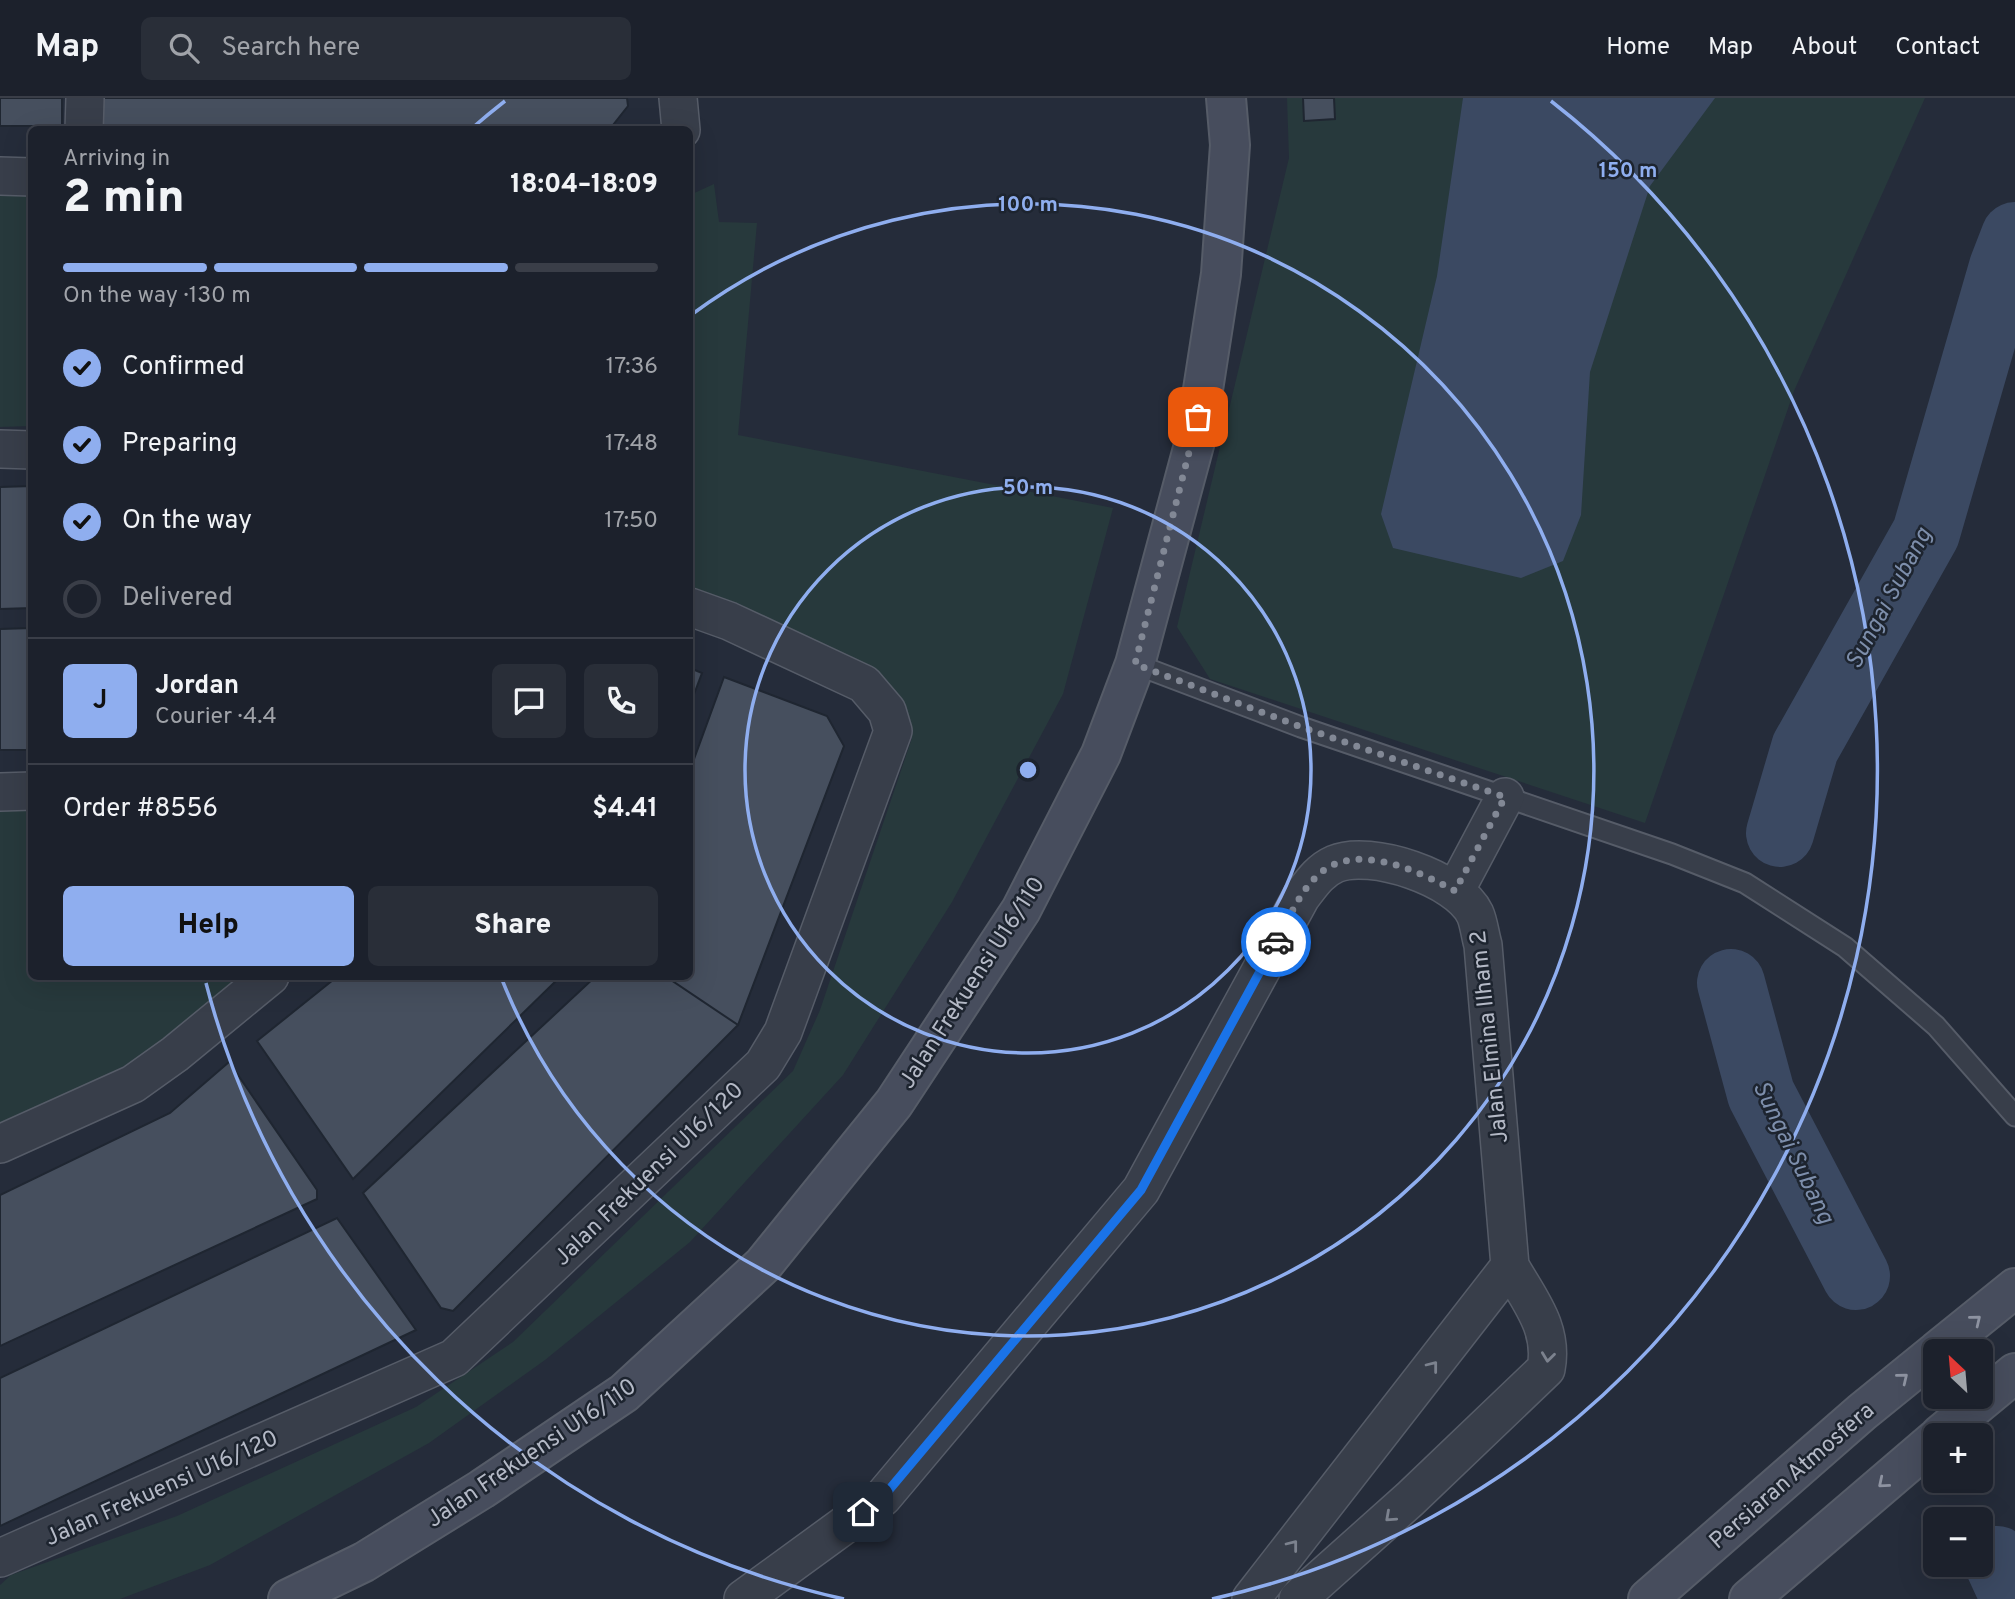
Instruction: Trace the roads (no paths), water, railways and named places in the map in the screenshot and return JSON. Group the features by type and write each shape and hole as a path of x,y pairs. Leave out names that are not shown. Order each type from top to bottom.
{"street":[{"path":"84,126 85,98"},
{"path":"678,98 681,126"},
{"name":"Jalan Frekuensi U16/110","path":"288,1599 376,1555 482,1489 624,1393 763,1265 894,1102 1021,910 1101,754 1135,664 1195,441 1220,274 1230,145 1226,98"},
{"path":"0,176 28,177"},
{"path":"0,449 28,450"},
{"name":"Jalan Frekuensi U16/120","path":"0,1558 454,1358 763,1065 783,1032 893,731 882,704 864,684 729,621 693,608"},
{"path":"0,792 28,791"},
{"path":"1455,891 1505,797"},
{"name":"Jalan Elmina Ilham 2","path":"743,1599 883,1497 1141,1190 1301,897 1316,876 1336,864 1365,858 1428,876 1455,891 1474,913 1483,945 1510,1266 1544,1325 1550,1349 1546,1369 1410,1499 1298,1599"},
{"path":"0,1144 133,1084 176,1054 265,980"},
{"path":"1251,1599 1510,1266"},
{"name":"Persiaran Atmosfera","path":"1952,1339 2015,1288"},
{"name":"Persiaran Atmosfera","path":"1648,1599 1862,1412 1923,1363"},
{"path":"1955,1423 2015,1373"},
{"path":"1749,1599 1923,1450"}],"lane":[{"path":"1135,664 1301,727 1672,853 1745,883 1845,947 1936,1026 2015,1116"}],"water":[{"path":"1463,98 1715,98 1650,186 1590,372 1581,515 1563,561 1521,578 1393,548 1381,514 1437,276"}],"waterway":[{"name":"Sungai Subang","path":"1780,833 1805,748 1926,533 2003,267 2015,236"},
{"name":"Sungai Subang","path":"1731,983 1761,1094 1856,1276"},
{"name":"Sungai Subang","path":"1997,1560 2015,1599"}]}
